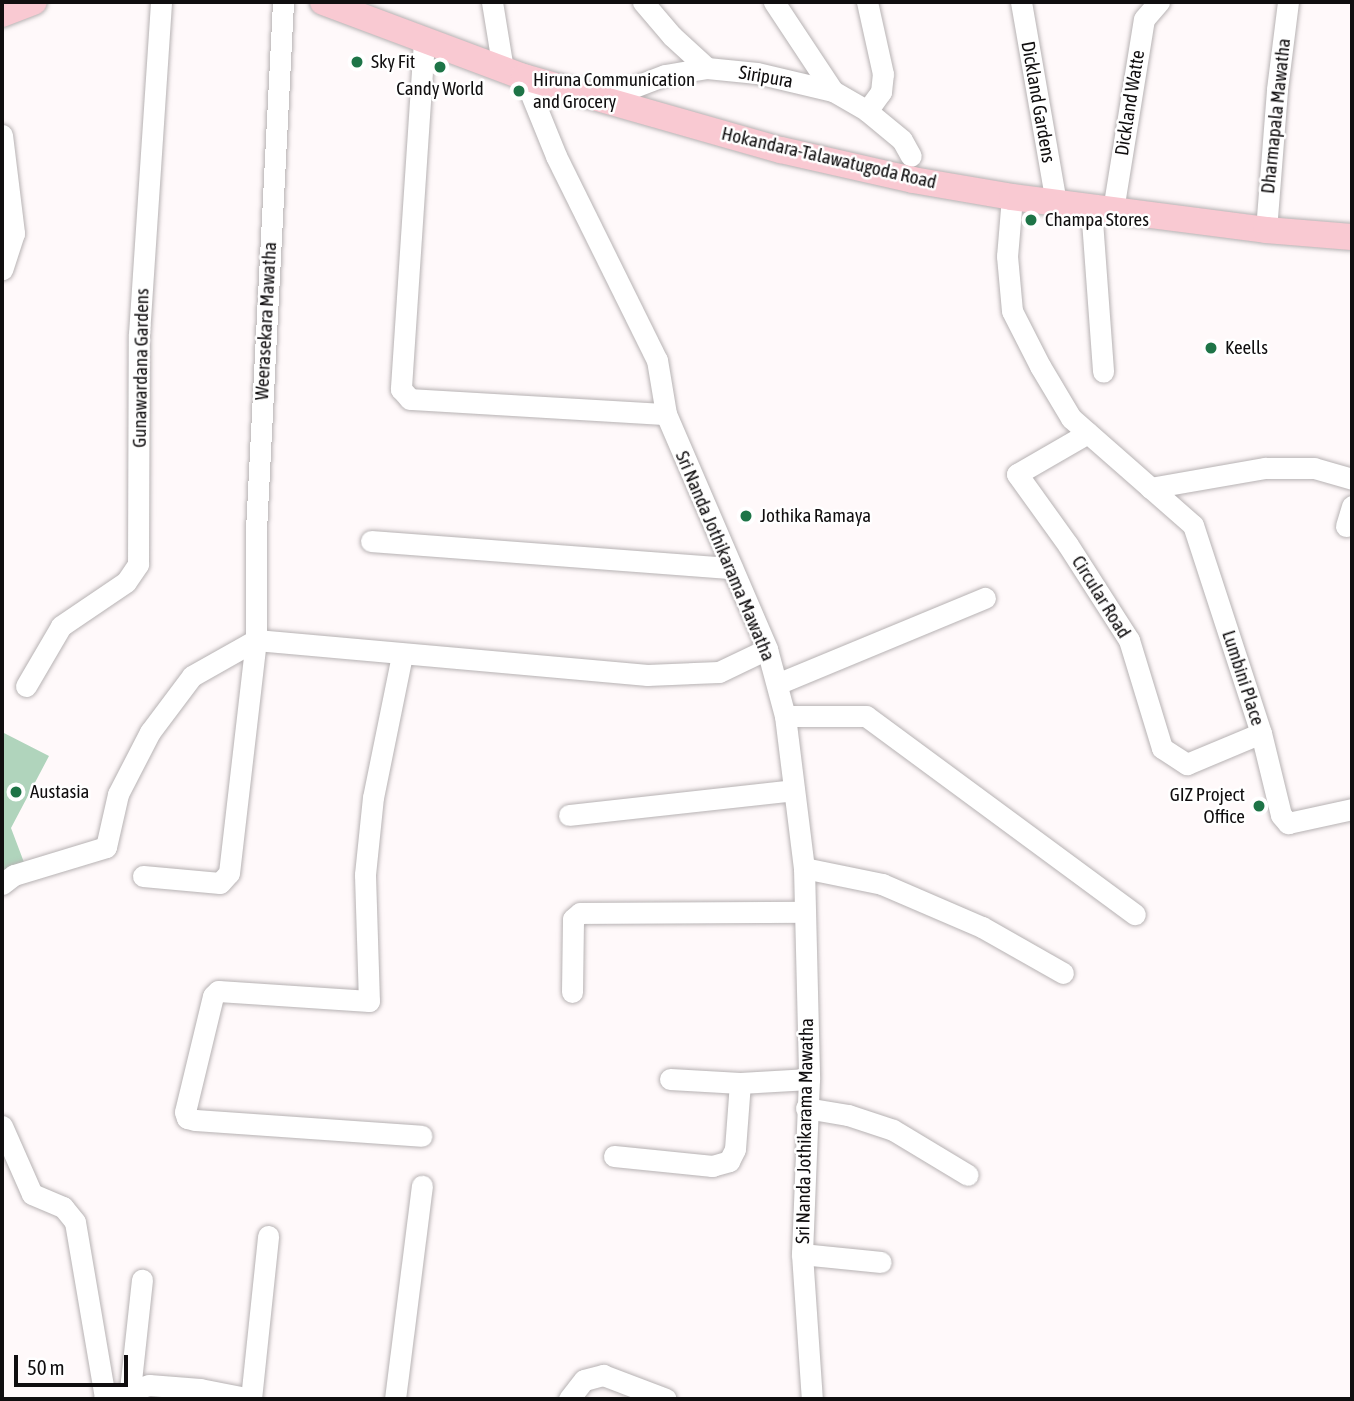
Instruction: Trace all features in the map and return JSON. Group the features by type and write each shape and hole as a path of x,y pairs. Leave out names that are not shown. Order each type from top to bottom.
{"main road":[{"path":"2,13 34,2"},
{"name":"Hokandara-Talawatugoda Road","path":"323,2 361,9 424,41 513,73 781,150 927,183 1012,197 1266,230 1352,237"}],"street":[{"name":"Gunawardana Gardens","path":"26,686 61,626 127,582 138,564 139,334 162,2"},
{"name":"Weerasekara Mawatha","path":"143,876 220,883 229,873 256,640 256,530 283,2"},
{"name":"Sri Nanda Jothikarama Mawatha","path":"492,2 513,73 657,360 666,414 767,649 785,716 804,869 809,1079 802,1254 812,1399"},
{"path":"643,2 672,36 707,68"},
{"path":"774,2 833,91"},
{"path":"867,2 883,74 881,92 867,111"},
{"name":"Dickland Gardens","path":"1021,2 1056,203"},
{"name":"Dickland Watte","path":"1102,372 1102,209 1139,10 1159,2"},
{"name":"Dharmapala Mawatha","path":"1266,230 1277,89 1288,2"},
{"path":"665,75 672,36"},
{"path":"424,41 401,389 410,400 666,414"},
{"name":"Siripura","path":"600,100 665,75 707,68 757,73 833,91 867,111 902,140 911,156"},
{"path":"2,135 8,233 2,269"},
{"name":"Lumbini Place","path":"1012,197 1007,256 1012,311 1071,418 1193,525 1261,733 1281,815 1288,823 1352,809"},
{"name":"Circular Road","path":"1087,433 1017,474 1068,545 1129,640 1162,748 1187,764 1261,733"},
{"path":"1150,488 1265,468 1314,468 1352,478"},
{"path":"371,541 732,568"},
{"path":"777,684 985,598"},
{"path":"2,884 14,875 106,847 117,794 150,732 192,676 256,640 647,675 719,672 767,649"},
{"path":"401,655 373,797 365,874 369,1001 218,991 213,996 185,1112 187,1118 195,1120 421,1136"},
{"path":"785,716 866,716 1135,914"},
{"path":"569,815 794,790"},
{"path":"804,869 882,884 982,927 1063,973"},
{"path":"572,992 573,919 580,913 804,912"},
{"path":"670,1079 740,1083 809,1079"},
{"path":"614,1156 712,1166 729,1161 735,1149 740,1083"},
{"path":"806,1108 848,1115 893,1130 968,1175"},
{"path":"2,1126 32,1194 63,1207 75,1222 104,1399 149,1385 251,1399 268,1236"},
{"path":"395,1399 422,1186"},
{"path":"802,1254 881,1262"},
{"path":"130,1391 142,1280"},
{"path":"569,1399 584,1380 603,1375 666,1399"}],"green space":[{"name":"Austasia","path":"2,732 49,756 11,828 25,865 2,874"}],"place":[{"name":"Sky Fit","path":"357,62"},
{"name":"Candy World","path":"440,67"},
{"name":"Hiruna Communication and Grocery","path":"519,91"},
{"name":"Champa Stores","path":"1031,220"},
{"name":"Keells","path":"1211,348"},
{"name":"Jothika Ramaya","path":"746,516"},
{"name":"Austasia","path":"16,792"},
{"name":"GIZ Project Office","path":"1259,806"}]}
